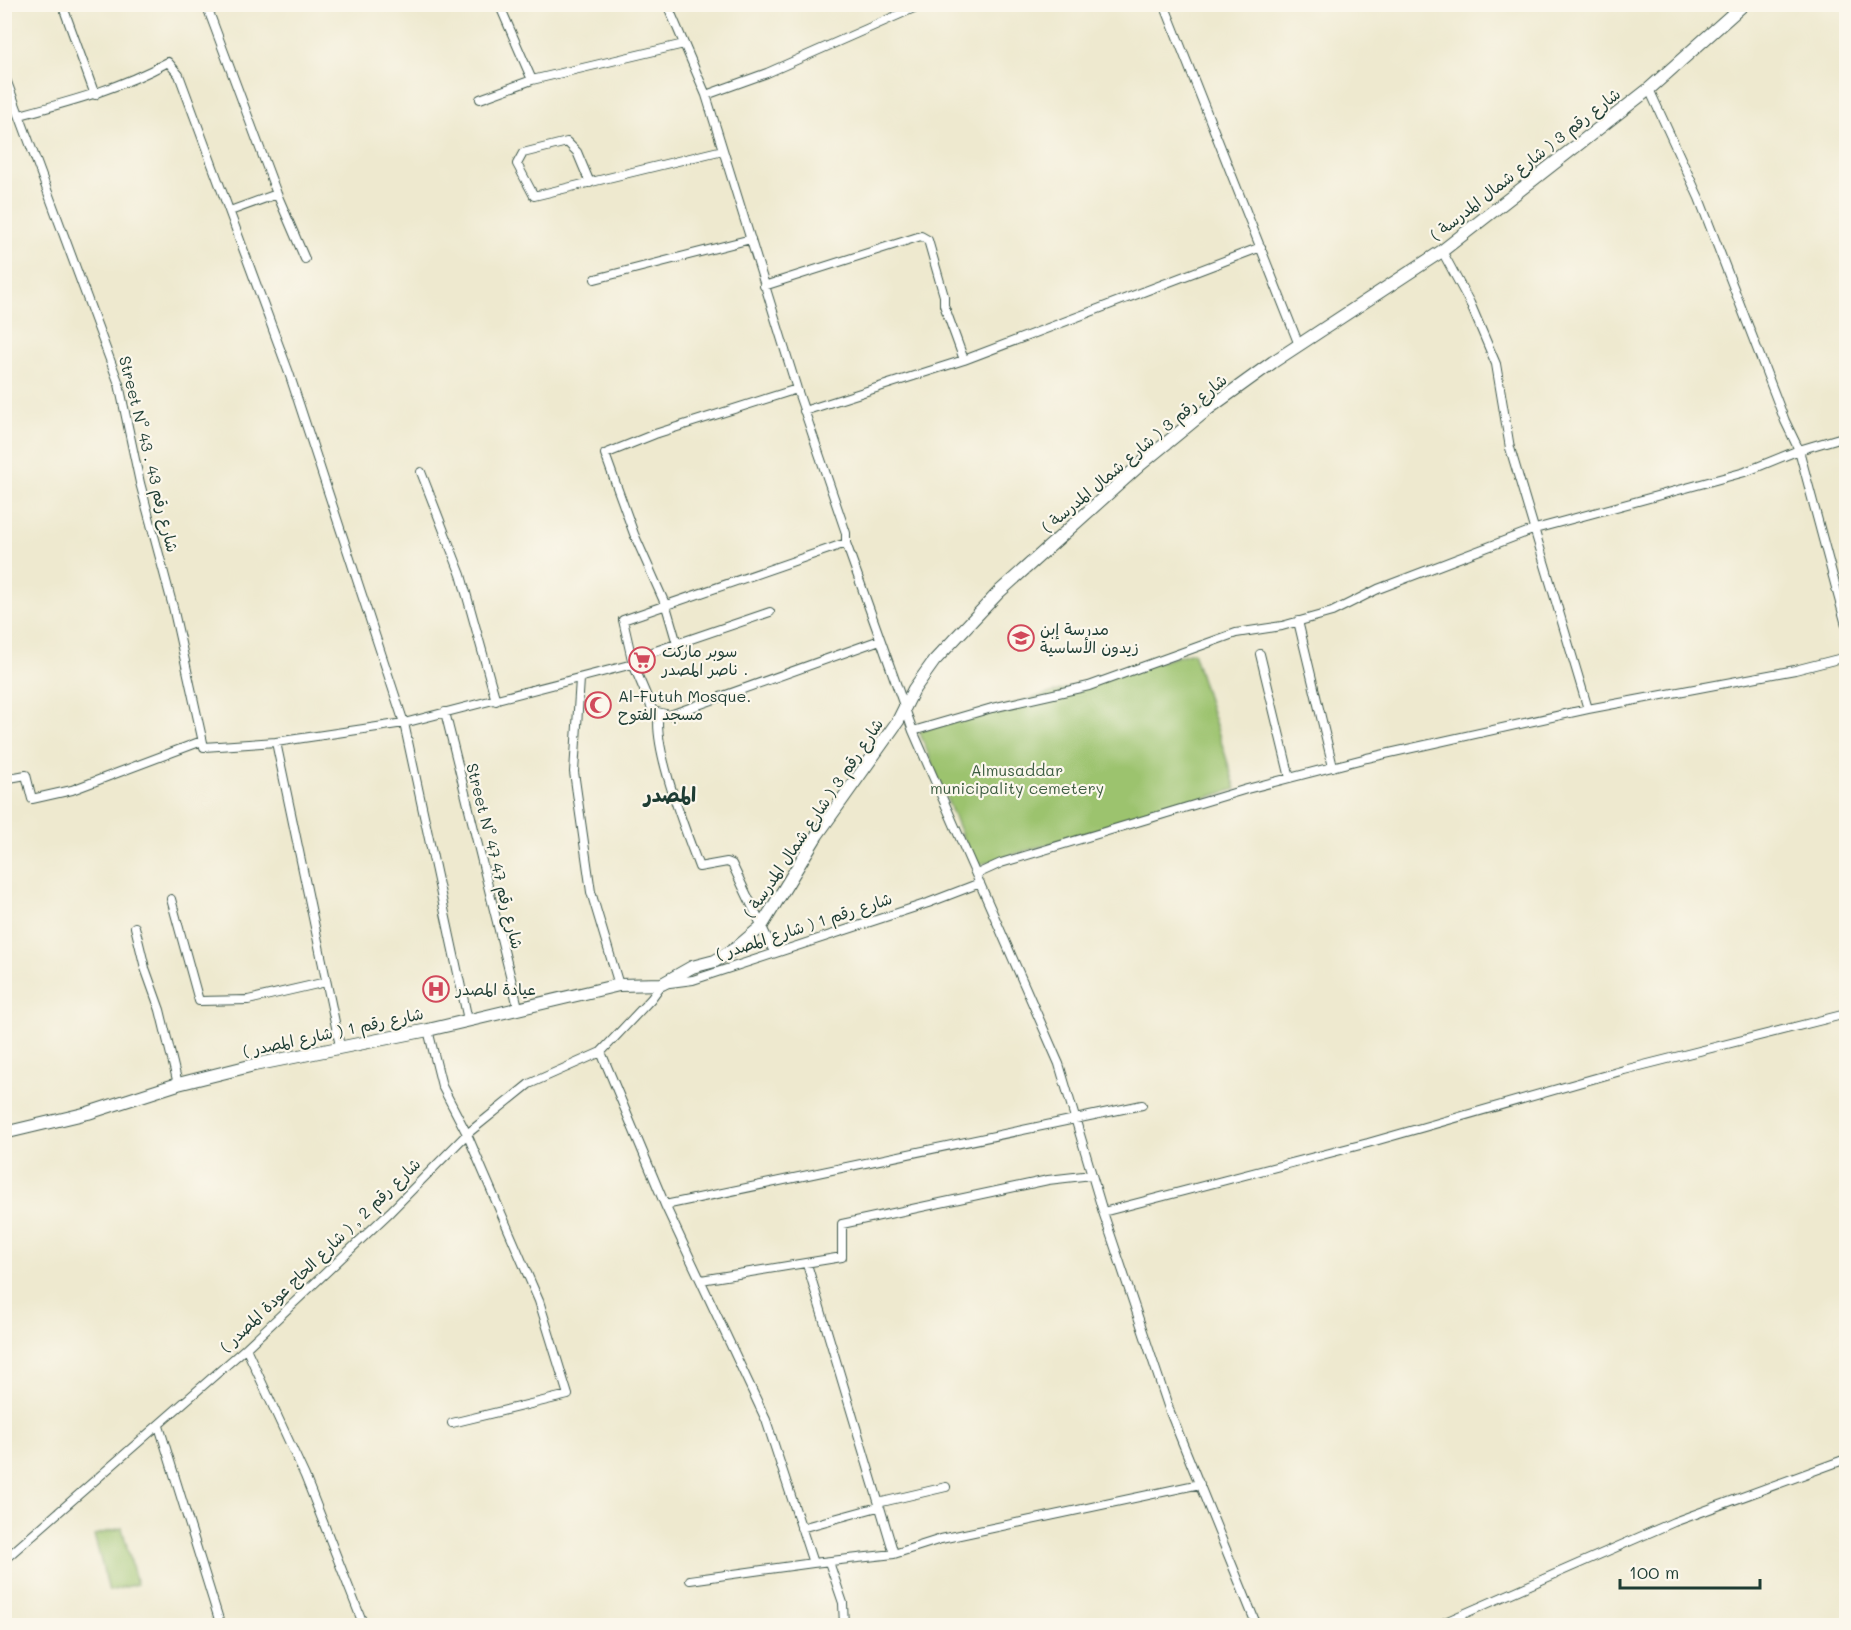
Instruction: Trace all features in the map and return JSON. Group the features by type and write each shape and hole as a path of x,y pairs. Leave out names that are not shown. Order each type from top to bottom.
{"street":[{"path":"62,4 95,95"},
{"path":"206,4 277,194 305,258"},
{"path":"500,4 532,80"},
{"path":"667,4 705,95 804,411 846,533 846,543 913,731 1059,1064 1103,1212 1170,1412 1257,1626"},
{"path":"705,95 768,73 923,4"},
{"path":"1164,4 1299,345"},
{"name":"شارع رقم 3 ( شارع شمال المدرسة )","path":"663,984 692,967 715,961 735,949 761,927 817,835 906,708 914,689 934,661 999,592 1191,423 1299,345 1442,251 1649,89 1744,4"},
{"path":"480,99 532,80 684,45"},
{"path":"20,115 95,95 138,78 168,62 179,75 289,373 404,723 468,1020"},
{"name":"Street N° 43 . شارع رقم 43","path":"4,74 119,384 140,483 178,629 202,741"},
{"path":"1649,89 1699,198 1785,421 1799,450 1846,625"},
{"path":"590,183 577,152 567,142 523,153 517,165 534,196 590,183 723,150"},
{"path":"230,211 277,194"},
{"path":"764,286 921,236 928,240 944,296 944,305 964,360"},
{"path":"595,279 751,239"},
{"path":"804,411 964,360 1261,247"},
{"path":"1442,251 1470,303 1496,364 1510,448 1588,709"},
{"path":"677,644 666,606 634,534 605,454 655,434 797,389"},
{"path":"913,731 992,708 1089,686 1236,633 1332,612 1378,589 1534,529 1745,472 1799,450 1846,436"},
{"path":"421,472 461,575 496,701"},
{"path":"846,543 623,620 632,662 652,711 670,715 880,640"},
{"path":"4,779 26,775 32,799 72,790 202,741 204,747 276,742 404,723 580,679 770,612"},
{"path":"1298,621 1333,767"},
{"path":"1260,654 1290,778"},
{"name":"شارع رقم 1 ( شارع المصدر )","path":"4,1133 88,1113 178,1084 340,1046 428,1030 619,985 663,984 693,980 928,903 978,879 1001,863 1290,778 1588,709 1795,670 1846,657"},
{"path":"580,679 574,772 591,892 619,985"},
{"name":"Street N° 47 شارع رقم 47","path":"445,712 518,1007"},
{"path":"659,713 656,728 678,809 699,867 727,862 732,864 774,952"},
{"path":"276,742 340,1046"},
{"path":"171,899 199,1001 248,1000 326,982"},
{"path":"135,927 160,1010 178,1084"},
{"name":"شارع رقم 2 , ( شارع الحاج عودة المصدر )","path":"4,1560 246,1348 390,1212 467,1134 529,1084 600,1052 663,984"},
{"path":"1103,1212 1368,1143 1624,1070 1846,1014"},
{"path":"428,1030 442,1086 467,1134 539,1301 568,1395 452,1423"},
{"path":"600,1052 716,1319 766,1420 813,1563"},
{"path":"665,1205 1075,1118 1142,1106"},
{"path":"701,1280 842,1257 842,1224 1048,1180 1092,1175"},
{"path":"807,1264 865,1453 878,1507 894,1554"},
{"path":"246,1348 300,1466 342,1566 364,1626"},
{"path":"159,1426 220,1626"},
{"path":"1436,1626 1674,1522 1846,1459"},
{"path":"690,1580 894,1554 940,1539 1200,1484"},
{"path":"801,1528 878,1507 882,1502 946,1487"},
{"path":"829,1562 843,1602 844,1626"}],"green space":[{"name":"Almusaddar municipality cemetery","path":"1193,652 1236,789 978,865 971,858 919,731"},
{"path":"122,1528 137,1584 109,1591 94,1535"}],"place":[{"name":"مدرسة إبن زيدون الأساسية","path":"1021,638"},
{"name":"سوبر ماركت ناصر المصدر .","path":"642,660"},
{"name":"Al-Futuh Mosque. مسجد الفتوح","path":"598,705"},
{"name":"عيادة المصدر","path":"436,989"}],"district":[{"name":"المصدر","path":"670,795"}]}
